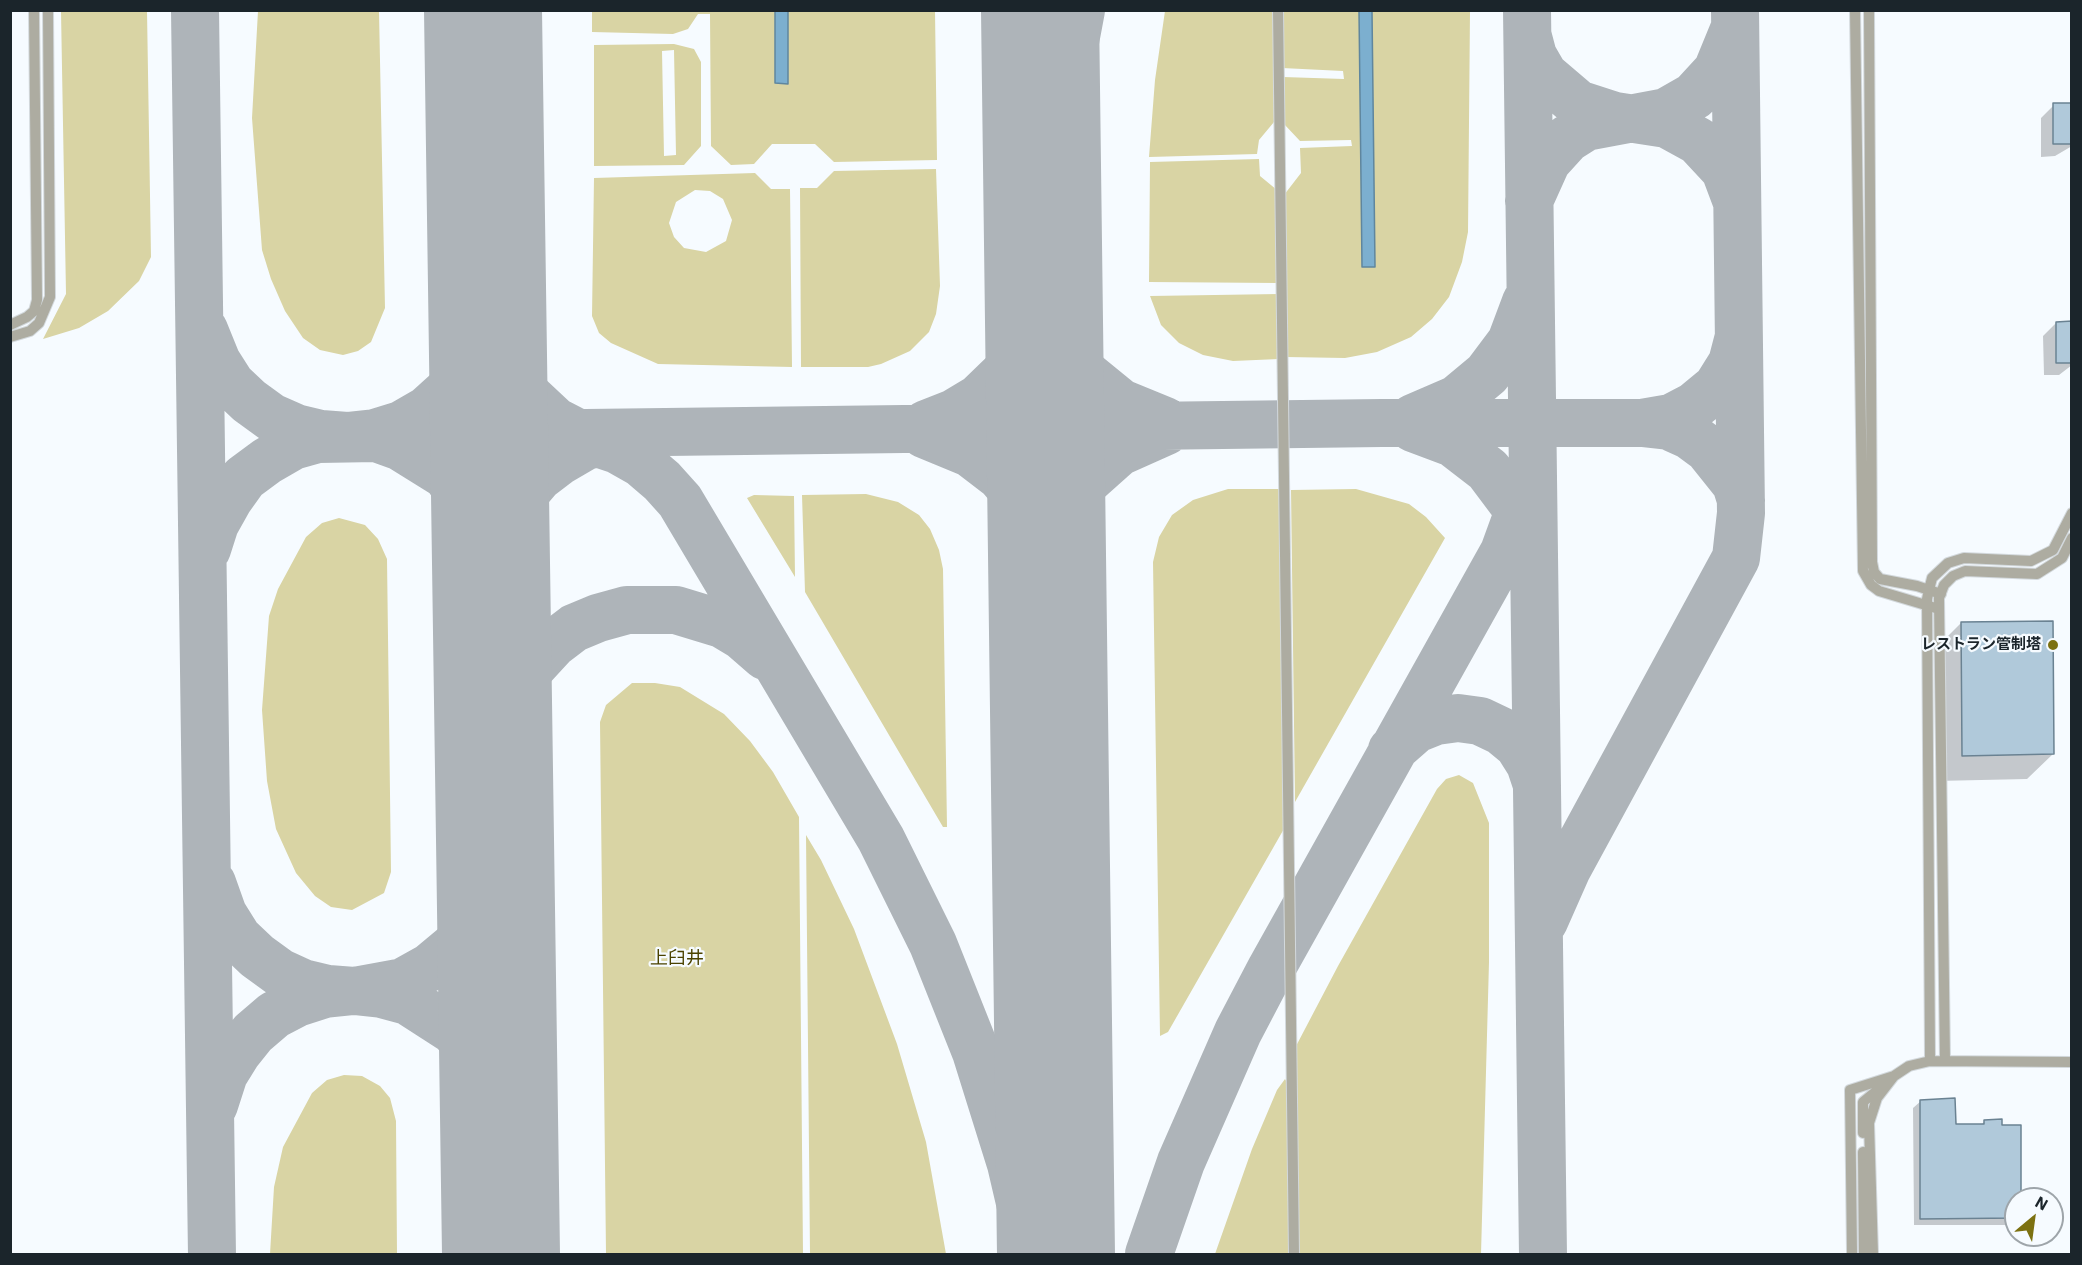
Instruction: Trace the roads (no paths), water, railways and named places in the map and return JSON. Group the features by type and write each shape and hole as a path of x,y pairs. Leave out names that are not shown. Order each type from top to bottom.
{"lane":[{"path":"10,325 34,311 37,300 34,10"},
{"path":"10,337 30,331 39,323 50,297 48,10"},
{"path":"1278,10 1294,1254"},
{"path":"1855,10 1863,571 1871,585 1879,591 1939,609"},
{"path":"1869,10 1872,562 1874,572 1880,579 1941,594"},
{"path":"1930,1062 1927,604 1932,578 1948,563 1964,558 2031,561 2053,550 2072,513"},
{"path":"1945,1061 1939,609 1941,594 1944,585 1953,576 1965,571 2037,574 2062,558 2072,538"},
{"path":"1864,1254 1863,1102 1910,1066 1930,1062 2072,1062"},
{"path":"1852,1254 1850,1090 1893,1077"},
{"path":"1873,1254 1869,1124 1877,1098 1893,1077"}],"water":[{"path":"775,11 788,11 788,84 775,83"},
{"path":"1359,11 1372,11 1375,267 1362,267"}],"place":[{"name":"レストラン管制塔","path":"2053,645"}],"district":[{"name":"上臼井","path":"677,959"}]}
